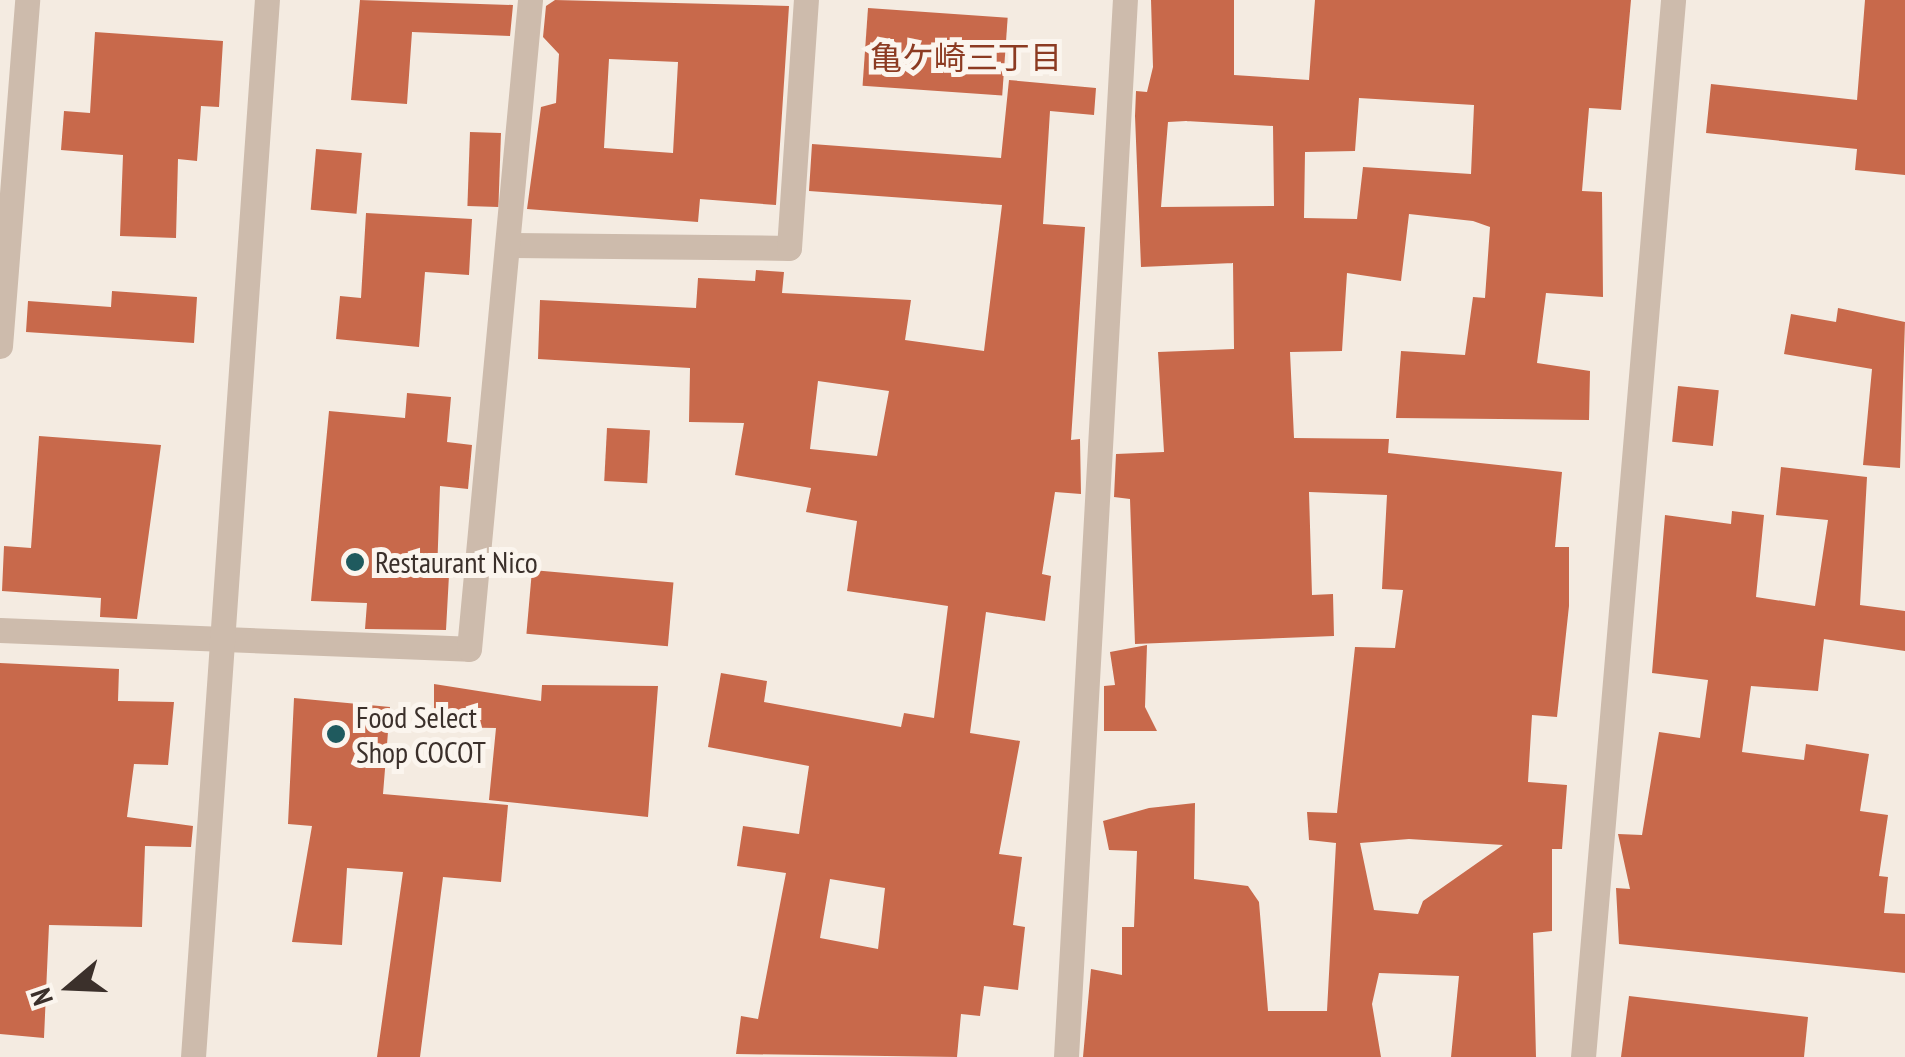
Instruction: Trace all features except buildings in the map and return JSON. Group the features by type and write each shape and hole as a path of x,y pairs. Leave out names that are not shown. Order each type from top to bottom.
{"street":[{"path":"0,346 8,150 27,0"},
{"path":"193,1057 268,0"},
{"path":"0,630 222,644 469,649 514,244 530,0"},
{"path":"514,244 789,248 806,0"},
{"path":"1066,1057 1125,0"},
{"path":"1583,1057 1673,0"}],"place":[{"name":"Restaurant Nico","path":"355,562"},
{"name":"Food Select Shop COCOT","path":"336,734"}],"district":[{"name":"亀ケ崎三丁目","path":"966,57"}]}
